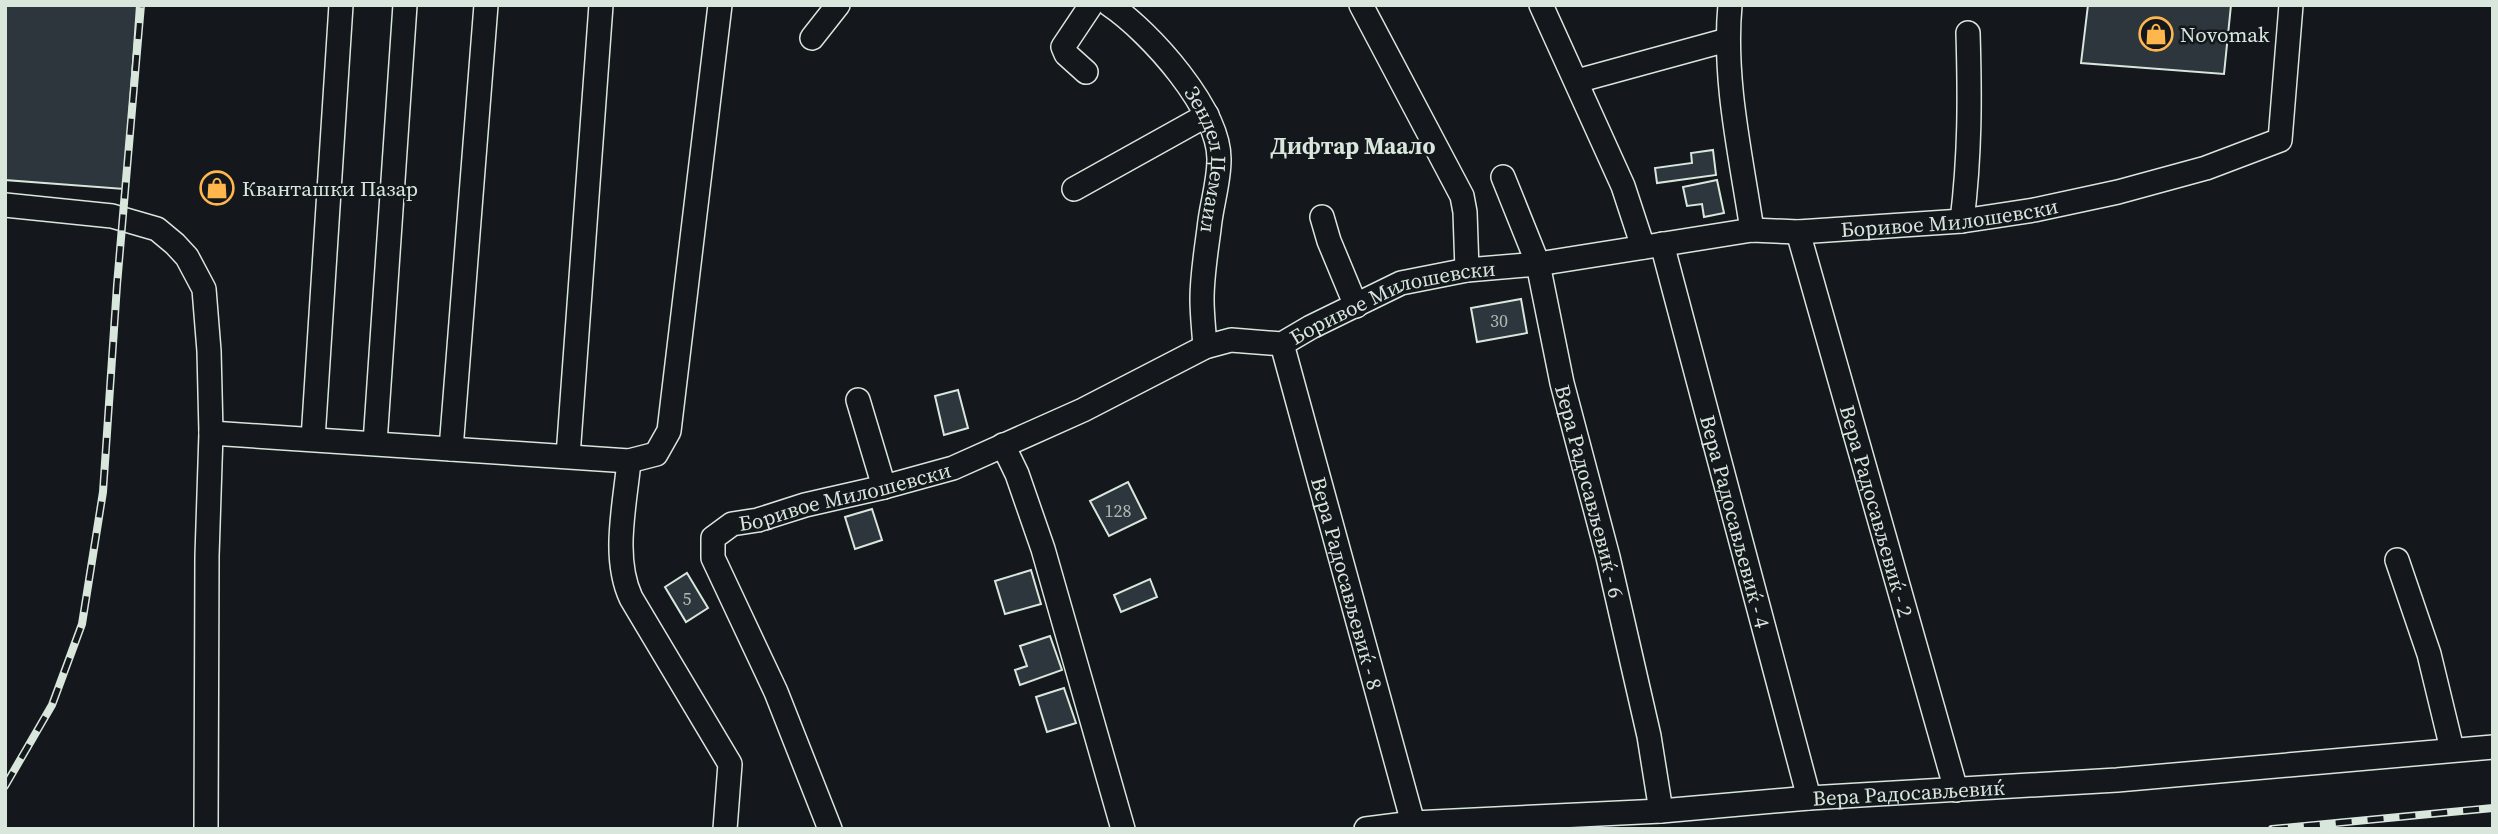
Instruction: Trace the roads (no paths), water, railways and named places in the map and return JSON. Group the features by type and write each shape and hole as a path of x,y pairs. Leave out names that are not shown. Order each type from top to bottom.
{"street":[{"path":"313,439 341,5"},
{"path":"375,443 405,5"},
{"path":"451,449 486,5"},
{"path":"568,456 601,5"},
{"path":"211,433 629,461 656,454 669,431 720,5"},
{"path":"812,38 838,5"},
{"path":"1086,72 1066,54 1063,47 1091,5"},
{"name":"Зендел Џемаил","path":"1110,5 1125,15 1157,47 1207,115 1216,138 1219,159 1202,299 1205,347"},
{"path":"1361,5 1462,196 1467,270"},
{"name":"Вера Радосављевиќ - 4","path":"1541,5 1623,186 1653,245 1809,798"},
{"path":"1730,5 1727,40 1730,85 1752,230"},
{"name":"Боривое Милошевски","path":"830,829 776,692 713,558 713,538 732,524 758,520 805,505 953,468 1083,410 1205,347 1231,340 1282,344 1401,284 1467,270 1538,264 1752,230 1798,232 1962,221 2034,210 2118,192 2206,168 2280,140 2291,5"},
{"path":"1962,221 1971,120 1968,33"},
{"path":"1577,81 1727,40"},
{"path":"1074,189 1207,115"},
{"name":"Вера Радосављевиќ - 6","path":"1503,177 1538,264 1562,383 1608,558 1649,736 1661,811"},
{"path":"5,205 112,216 157,229 187,257 204,289 211,433 206,829"},
{"path":"1322,217 1356,306"},
{"name":"Вера Радосављевиќ - 2","path":"1798,232 1956,790"},
{"name":"Вера Радосављевиќ - 8","path":"1282,344 1413,823"},
{"path":"858,400 884,487"},
{"path":"1003,445 1017,474 1043,549 1088,699 1122,829"},
{"path":"629,461 621,556 623,580 631,598 730,764 725,829"},
{"path":"2397,559 2429,654 2452,750"},
{"name":"Вера Радосављевиќ","path":"1366,829 1413,823 1661,811 1809,798 2117,780 2493,747"}],"railway":[{"path":"5,786 52,705 82,624 103,492 117,285 141,5"},
{"path":"2272,829 2493,808"}],"place":[{"name":"Novomak","path":"2156,34"},
{"name":"Кванташки Пазар","path":"217,188"}],"district":[{"name":"Дифтар Маало","path":"1353,146"}]}
